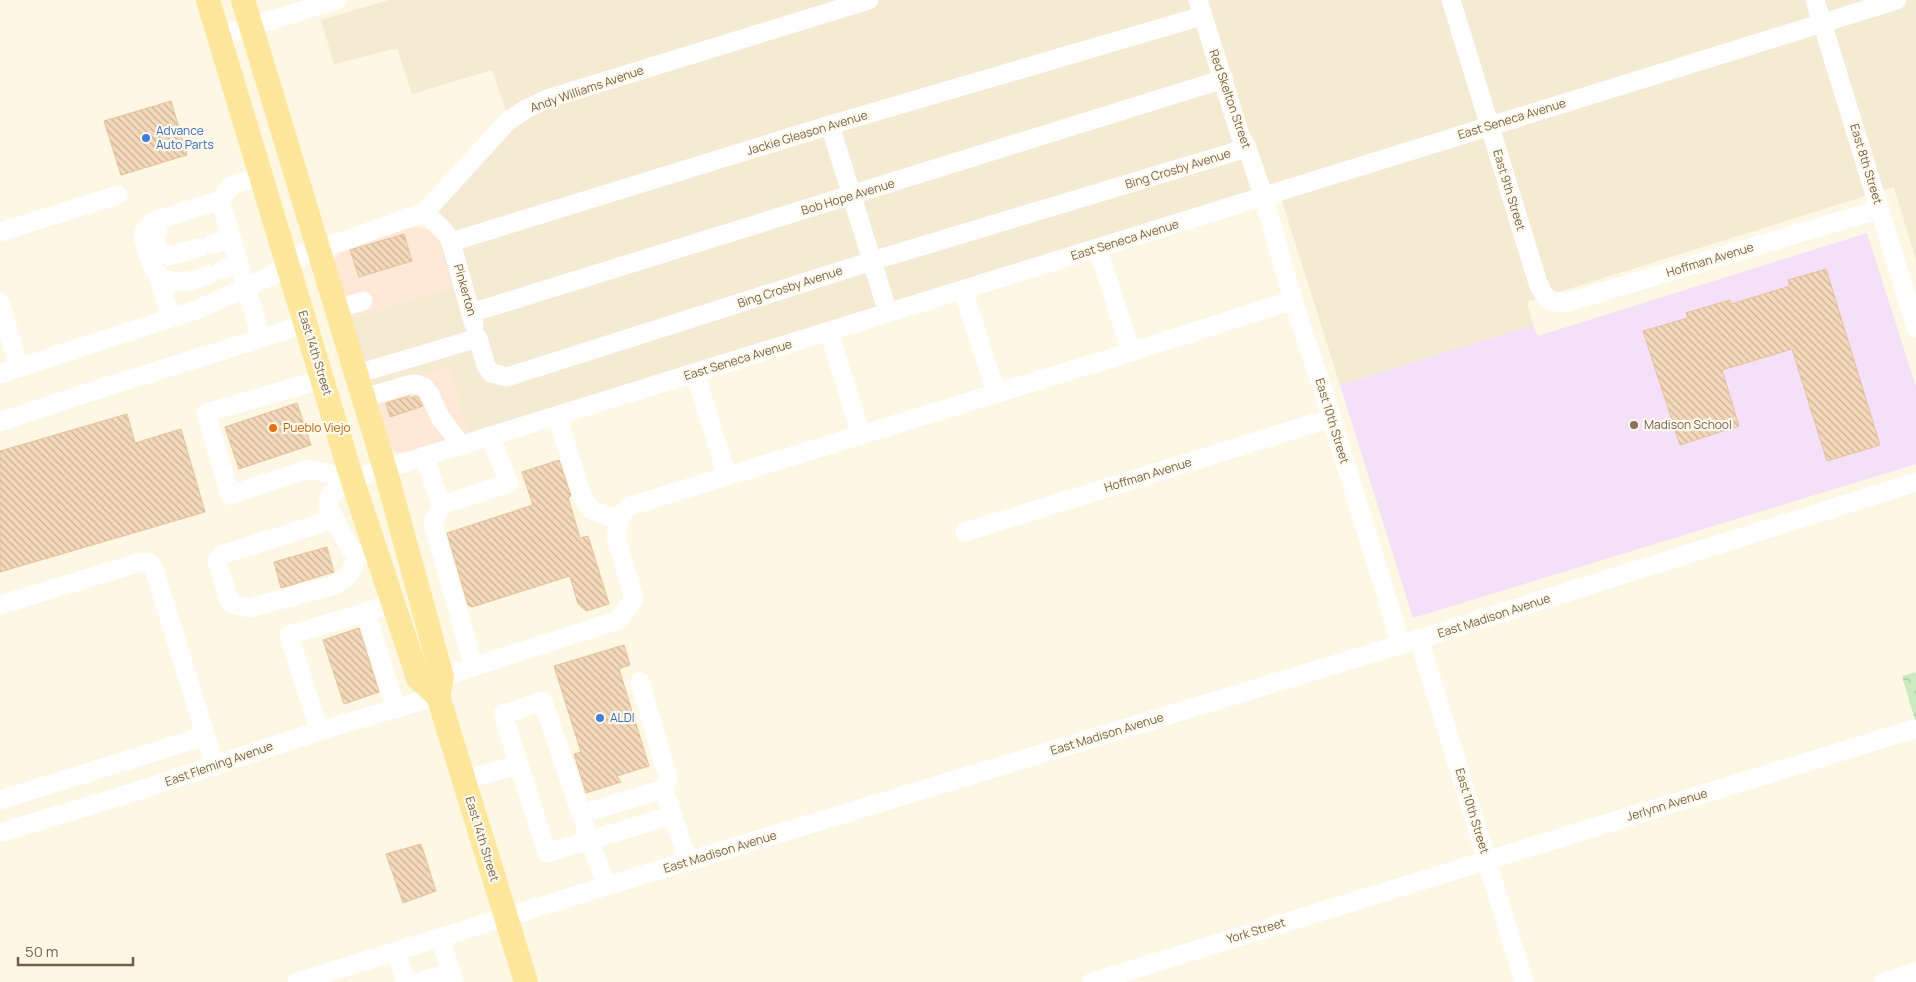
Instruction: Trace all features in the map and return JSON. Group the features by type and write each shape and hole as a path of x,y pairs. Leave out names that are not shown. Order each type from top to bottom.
{"main road":[{"name":"East 14th Street","path":"208,0 352,479 367,551 394,603 418,678 440,687"},
{"name":"East 14th Street","path":"243,0 385,469 464,780 506,917 521,981"}],"street":[{"path":"219,36 251,26 286,7 337,0"},
{"name":"Andy Williams Avenue","path":"287,261 425,212 508,121 526,108 547,99 869,0"},
{"name":"East 9th Street","path":"1451,0 1542,293"},
{"name":"East 8th Street","path":"1815,0 1916,328"},
{"name":"East Seneca Avenue","path":"352,479 385,469 419,452 461,445 557,416 1264,198 1489,125 1898,0"},
{"name":"Red Skelton Street","path":"1200,8 1240,135 1247,148 1264,198"},
{"name":"Jackie Gleason Avenue","path":"451,242 1200,8"},
{"name":"Bob Hope Avenue","path":"471,313 1224,80"},
{"path":"830,125 888,314"},
{"name":"Bing Crosby Avenue","path":"478,338 486,366 492,373 507,377 872,261 1247,148"},
{"path":"171,318 158,276 152,267 144,232 152,222 220,200 232,185 261,176"},
{"path":"0,232 118,195"},
{"name":"East 10th Street","path":"1264,198 1293,300 1331,418 1487,861 1524,982"},
{"path":"220,200 232,238 223,270"},
{"name":"Hoffman Avenue","path":"1542,293 1552,302 1565,304 1880,209"},
{"path":"425,212 446,233 451,242"},
{"path":"163,218 155,241 158,251 169,256 232,238"},
{"name":"Pinkerton","path":"451,242 478,338"},
{"path":"1098,249 1131,352"},
{"path":"0,374 201,308 273,275 287,261"},
{"path":"158,276 174,282 188,282 223,270"},
{"path":"223,270 246,287 262,338"},
{"path":"963,290 996,393"},
{"path":"557,416 583,498 591,509 619,521 620,516 630,506 1131,352 1293,300"},
{"path":"337,308 363,301"},
{"path":"0,302 19,368"},
{"path":"0,422 306,324"},
{"path":"829,332 861,435"},
{"path":"357,374 478,338"},
{"path":"695,373 727,476"},
{"path":"323,379 206,413 230,495 308,469 352,479"},
{"path":"364,398 407,384 416,384 424,387 429,392 440,426 461,445"},
{"name":"Hoffman Avenue","path":"965,532 1331,418"},
{"path":"441,504 510,483 490,436"},
{"path":"419,452 441,504 433,524 474,667"},
{"path":"334,519 221,555 217,561 230,603 239,607 249,608 335,585 347,578 367,551 350,549 328,506 330,495 352,479"},
{"name":"East Madison Avenue","path":"297,982 318,979 440,937 1410,642 1916,482"},
{"name":"East Fleming Avenue","path":"4,832 396,708 440,687 474,667 618,620 634,599 616,537 619,521"},
{"path":"0,605 142,562 150,564 154,569 214,766"},
{"path":"319,731 289,635 394,603"},
{"path":"366,612 396,708"},
{"path":"640,682 668,777 664,789 688,861"},
{"path":"606,886 590,840 581,814 543,701 504,714 518,765 547,853 590,840 673,815"},
{"name":"Jerlynn Avenue","path":"1420,880 1914,729"},
{"path":"0,800 205,736"},
{"path":"464,780 518,765"},
{"path":"581,814 664,789"},
{"path":"0,806 4,832"},
{"name":"York Street","path":"1092,982 1420,880"},
{"path":"418,982 452,977 440,937"},
{"path":"396,951 406,982"},
{"path":"1884,982 1916,972"}],"shaded area":[{"path":"389,0 1916,0 1916,260 1894,187 1527,302 1533,325 1340,385 1277,185 469,434 370,390 349,319 452,288 425,200 506,111 492,70 412,94 397,48 334,64 321,20"},
{"path":"420,227 430,231 437,239 453,288 349,319 334,261 338,252 346,247 409,228"},
{"name":"Madison School","path":"1867,233 1916,387 1916,464 1413,618 1340,385 1533,325 1538,336"},
{"path":"449,367 469,434 406,453 394,451 390,448 370,390"}],"green space":[{"path":"1916,672 1916,724 1902,676"}],"building":[{"name":"Advance Auto Parts","path":"171,101 187,155 121,175 104,121"},
{"path":"404,234 412,261 359,277 350,250"},
{"name":"Madison School","path":"1826,269 1880,445 1827,461 1792,349 1722,370 1739,426 1680,445 1643,331 1688,318 1686,313 1730,300 1731,304 1790,286 1788,280"},
{"path":"409,396 411,398 417,396 423,406 390,417 386,403"},
{"path":"297,403 311,445 239,469 225,427"},
{"path":"127,414 135,443 181,429 205,512 0,572 0,451"},
{"path":"559,460 571,496 568,497 580,538 588,536 609,604 586,611 578,604 570,576 472,607 468,605 447,533 533,505 522,472"},
{"path":"327,547 334,572 281,588 274,562"},
{"path":"359,628 379,692 344,704 323,640"},
{"path":"624,645 630,665 619,669 649,766 617,776 621,782 586,793 574,754 581,752 554,666"},
{"path":"421,844 436,891 403,903 386,854"}],"place":[{"name":"Advance Auto Parts","path":"146,138"},
{"name":"Madison School","path":"1634,425"},
{"name":"Pueblo Viejo","path":"273,428"},
{"name":"ALDI","path":"600,718"}]}
